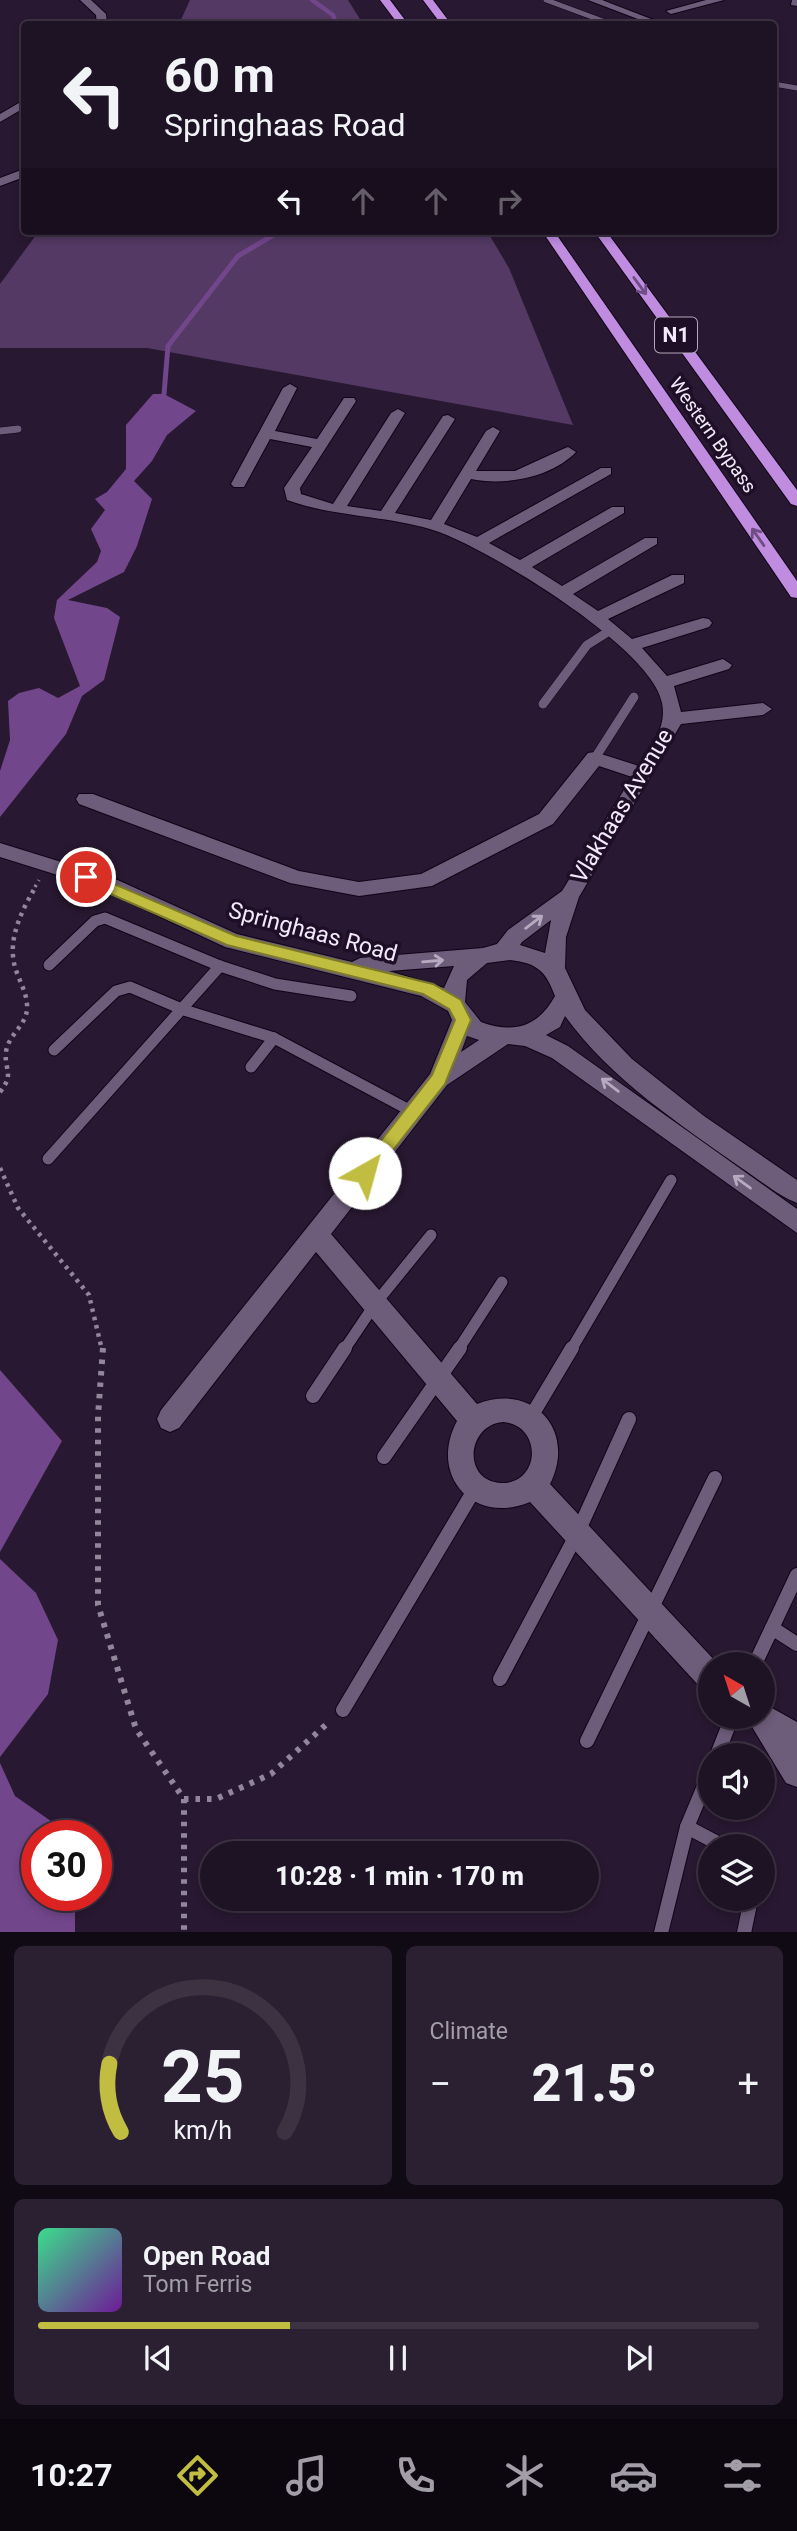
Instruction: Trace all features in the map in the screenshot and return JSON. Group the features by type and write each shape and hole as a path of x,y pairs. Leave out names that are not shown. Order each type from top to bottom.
{"highway":[{"path":"385,0 401,21"},
{"path":"428,0 444,21"},
{"name":"Western Bypass","path":"551,235 797,593"},
{"name":"Western Bypass","path":"603,235 797,501"}],"street":[{"path":"85,0 101,14 102,21"},
{"path":"593,0 651,21"},
{"path":"670,11 719,0"},
{"path":"0,119 21,105"},
{"path":"0,182 21,174"},
{"path":"239,484 290,388"},
{"path":"265,434 322,444 349,401"},
{"path":"339,507 398,413"},
{"path":"386,516 447,419"},
{"path":"435,526 493,430"},
{"name":"Vlakhaas Avenue","path":"322,444 292,488 292,494 299,499 435,526 477,543 597,618 663,683 673,709 671,728 569,896 556,937 554,969 561,978 565,997 596,1037 644,1083 797,1193"},
{"path":"467,474 492,480 511,479 568,452"},
{"path":"477,543 606,471"},
{"path":"519,568 618,510"},
{"path":"561,594 651,541"},
{"path":"597,618 678,579"},
{"path":"628,646 703,623"},
{"path":"663,683 723,665"},
{"path":"673,719 763,709"},
{"path":"86,799 297,878 359,889 382,888 425,881 545,819 557,808 595,758 643,774"},
{"name":"Springhaas Road","path":"5,851 106,883 232,941 427,989 459,1013"},
{"path":"439,1079 459,1013 453,990 459,975 470,963 494,953 569,896"},
{"path":"340,967 494,953 523,953 554,969"},
{"path":"525,1037 551,1021 565,997"},
{"path":"459,1013 479,1032 501,1037 525,1037 560,1052 797,1222"},
{"path":"170,1419 439,1079 501,1037"},
{"path":"316,1234 473,1420"},
{"path":"501,1410 529,1420 540,1431 546,1444 547,1460 542,1474 533,1486 520,1494 505,1497 490,1494 476,1486 466,1475 460,1461 459,1446 464,1432 473,1420 486,1413 501,1410"},
{"path":"533,1486 698,1664"},
{"path":"775,1725 797,1738"},
{"path":"769,1729 797,1772"}],"lane":[{"path":"546,0 603,21"},
{"path":"777,84 797,88"},
{"path":"0,431 18,429"},
{"path":"543,704 587,645 611,630"},
{"path":"595,758 634,697"},
{"path":"49,965 95,921 105,918 219,966 275,984 351,996"},
{"path":"48,1159 184,1010 219,966"},
{"path":"54,1050 123,988 130,987 184,1010 274,1038 413,1112"},
{"path":"251,1067 274,1038"},
{"path":"529,1420 671,1180"},
{"path":"313,1396 375,1304 431,1235"},
{"path":"384,1457 439,1380 502,1282"},
{"path":"500,1679 578,1534 629,1419"},
{"path":"587,1741 715,1478"},
{"path":"343,1710 476,1486"},
{"path":"761,1652 797,1575"},
{"path":"772,1628 797,1644"},
{"path":"661,1932 687,1827 698,1801"},
{"path":"687,1827 700,1834"},
{"path":"744,1932 749,1911"}],"path":[{"path":"0,1092 8,1083 11,1069 5,1055 11,1036 26,1014 25,995 13,961 12,939 29,896 47,865"},
{"path":"0,1168 18,1208 89,1295 103,1342 98,1416 98,1605 136,1729 184,1799 184,1932"},
{"path":"184,1799 216,1799 271,1774 343,1710"}],"shaded area":[{"path":"190,0 348,0 361,21 180,21"},
{"path":"36,235 489,235 509,268 573,425 147,348 0,348 0,284"},
{"path":"153,394 164,394 196,411 167,435 152,461 134,481 152,499 137,546 124,572 68,600 107,608 120,617 104,680 82,696 66,734 0,817 0,771 10,740 8,701 19,693 39,688 58,698 80,686 54,618 57,600 97,562 101,551 91,529 105,510 95,499 107,492 126,469 126,425"},
{"path":"0,1370 62,1441 0,1552"},
{"path":"0,1559 36,1593 58,1640 48,1694 0,1757"},
{"path":"0,1763 15,1796 49,1820 21,1820 21,1911 75,1911 75,1932 0,1932"}],"waterway":[{"path":"312,0 333,15 335,21"},
{"path":"164,394 168,346 238,256 273,235"}],"route":[{"path":"86,877 106,883 232,941 427,989 455,1005 463,1020 439,1079 365,1173"}]}
